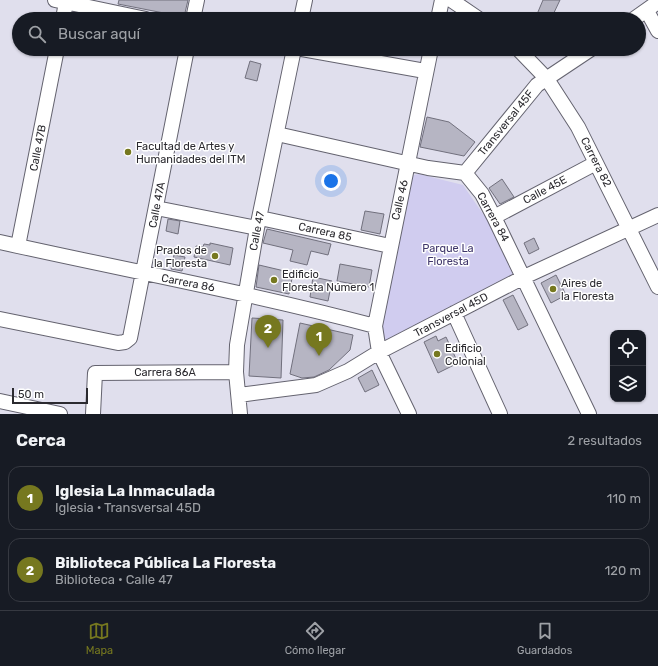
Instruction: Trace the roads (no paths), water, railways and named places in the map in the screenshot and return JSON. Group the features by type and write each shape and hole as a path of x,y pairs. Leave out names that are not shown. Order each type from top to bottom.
{"street":[{"path":"194,12 197,0"},
{"path":"302,12 305,0"},
{"path":"440,12 444,0 466,12"},
{"path":"62,12 61,1 113,12"},
{"path":"658,2 646,11 658,31"},
{"name":"Calle 47B","path":"18,246 56,56"},
{"name":"Calle 47A","path":"0,320 118,343 125,342 130,338 187,56"},
{"name":"Calle 47","path":"240,414 236,372 237,345 258,223 293,56"},
{"path":"341,56 425,71"},
{"name":"Calle 46","path":"379,352 375,326 428,56"},
{"name":"Carrera 82","path":"525,56 547,79 578,127 658,287"},
{"name":"Transversal 45F","path":"464,173 537,85 580,56"},
{"path":"277,134 408,164 464,173"},
{"name":"Calle 45E","path":"494,217 596,163"},
{"name":"Carrera 84","path":"464,173 482,194 494,217 589,414"},
{"name":"Carrera 85","path":"156,208 258,223 390,246"},
{"name":"Transversal 45D","path":"239,395 316,385 348,371 379,352 524,277 658,215"},
{"name":"Carrera 86","path":"0,242 143,274 245,294 375,326"},
{"path":"454,313 500,414"},
{"path":"379,352 409,414"},
{"name":"Carrera 86A","path":"93,414 95,373 236,372"},
{"path":"0,401 60,414"}],"place":[{"name":"Facultad de Artes y Humanidades del ITM","path":"128,152"},
{"name":"Prados de la Floresta","path":"215,256"},
{"name":"Edificio Floresta Número 1","path":"274,280"},
{"name":"Aires de la Floresta","path":"553,289"},
{"name":"Biblioteca Pública La Floresta","path":"268,348"},
{"name":"Edificio Colonial","path":"437,354"},
{"name":"Iglesia La Inmaculada","path":"319,356"}],"park label":[{"name":"Parque La Floresta","path":"448,254"}]}
